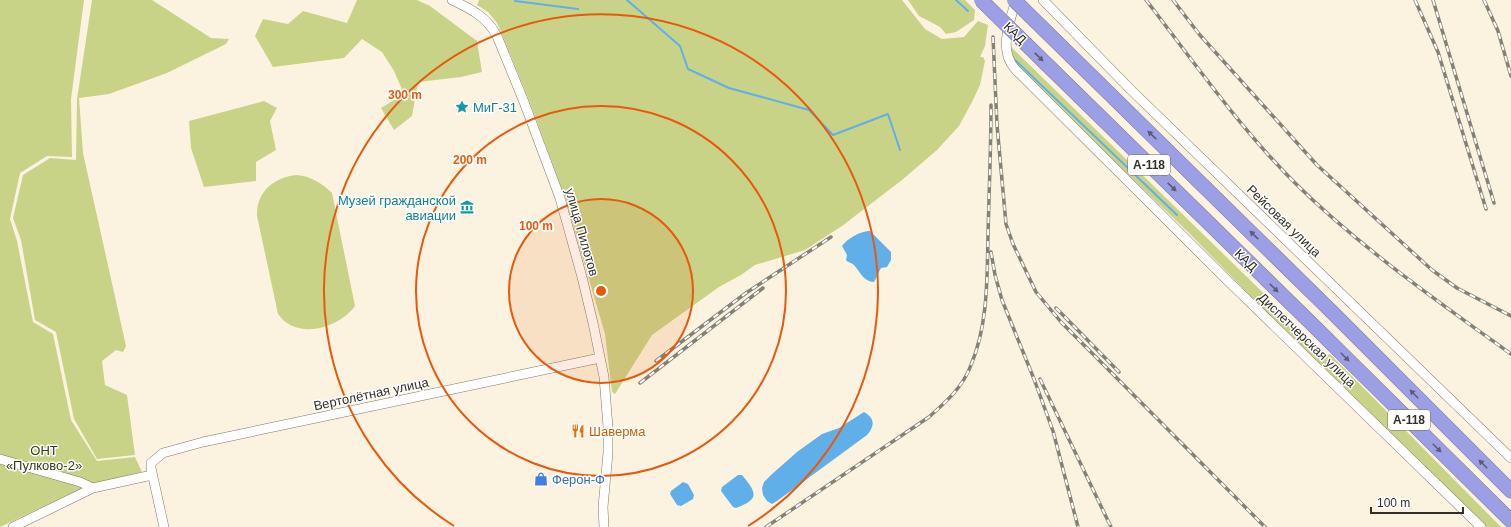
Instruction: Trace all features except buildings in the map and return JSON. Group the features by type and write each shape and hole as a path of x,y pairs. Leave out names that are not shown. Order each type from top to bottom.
{"highway":[{"name":"КАД","path":"981,0 1317,329 1506,516 1511,524"},
{"name":"КАД","path":"1015,0 1332,312 1511,491"}],"street":[{"name":"улица Пилотов","path":"452,0 472,9 492,26 524,102 560,198 582,277 600,358 605,390 608,427 608,453 604,527"},
{"name":"Диспетчерская улица","path":"1015,0 1006,46 1007,58 1015,69 1230,283 1481,527"},
{"name":"Рейсовая улица","path":"1043,0 1163,121 1511,458"},
{"name":"Вертолётная улица","path":"152,475 151,463 163,453 203,442 600,358"},
{"path":"0,459 80,482 93,488"},
{"path":"13,527 93,488 152,475 164,527"}],"green space":[{"name":"ОНТ «Пулково-2»","path":"0,0 84,0 71,99 72,157 47,156 20,173 10,219 17,241 33,322 53,334 71,420 97,461 135,457 142,472 83,488 0,527"},
{"path":"92,0 152,0 211,38 229,39 226,44 167,73 109,94 79,98 83,153 126,346 123,352 116,350 102,361 105,385 127,395 135,455 97,459 74,419 56,332 35,320 21,240 13,218 23,175 50,158 76,160 77,99"},
{"path":"357,0 417,0 430,6 477,41 482,72 461,77 418,82 412,116 394,130 381,108 404,94 394,71 382,52 362,39 344,58 273,67 255,36 263,19 288,24 303,11 347,23"},
{"path":"479,0 902,0 925,29 942,39 964,37 978,21 988,25 985,46 980,57 983,57 985,61 980,85 972,102 959,126 937,150 902,180 842,226 805,250 755,265 741,275 719,287 652,335 615,394 612,392 605,334 565,197 529,100 502,34 497,23 488,12 477,5"},
{"path":"908,0 965,0 975,10 974,20 956,32 946,34 940,27 919,16"},
{"path":"1010,46 1327,355 1330,354 1501,527 1487,527 1271,317 1189,233 1021,70 1011,58"},
{"path":"264,101 277,108 270,121 276,150 256,162 256,181 204,187 191,148 189,121"},
{"path":"297,175 316,181 332,193 355,306 348,314 339,320 318,328 306,329 296,327 286,322 278,314 257,216 257,207 263,193 268,187 281,179"}],"water":[{"path":"870,231 891,252 891,260 887,267 881,268 874,282 871,282 865,278 852,263 846,260 847,255 842,246 854,236"},
{"path":"864,412 868,414 873,422 867,435 777,501 772,504 767,501 763,495 762,488 764,482 771,475 797,452 822,434 839,428"},
{"path":"738,475 742,475 754,494 753,498 744,505 736,508 733,507 721,491 722,487"},
{"path":"683,482 688,484 694,495 693,499 681,506 677,505 670,494 671,491"}],"waterway":[{"path":"627,0 680,46 688,69 729,88 809,110 833,135 888,114 900,150"},
{"path":"956,0 968,11"},
{"path":"515,1 578,9"},
{"path":"1015,60 1177,215"}],"railway":[{"path":"1146,0 1236,117 1274,162 1295,183 1346,230 1400,273 1511,354"},
{"path":"1173,0 1199,34 1317,165 1432,270 1457,288 1511,316"},
{"path":"1415,0 1438,52 1486,209"},
{"path":"1433,0 1494,203"},
{"path":"1484,0 1498,31 1511,76"},
{"path":"993,37 997,125 1006,224 1013,244 1036,292 1061,322 1265,527"},
{"path":"766,527 929,417 953,394 968,373 977,350 986,302 991,105"},
{"path":"656,361 746,293 831,237"},
{"path":"991,252 995,275 1002,300 1053,431 1078,527"},
{"path":"640,383 763,288"},
{"path":"1056,308 1119,372"},
{"path":"1040,379 1111,527"}],"place":[{"name":"МиГ-31","path":"462,107"},
{"name":"Музей гражданской авиации","path":"467,207"},
{"name":"Шаверма","path":"578,431"},
{"name":"Ферон-Ф","path":"541,479"}]}
